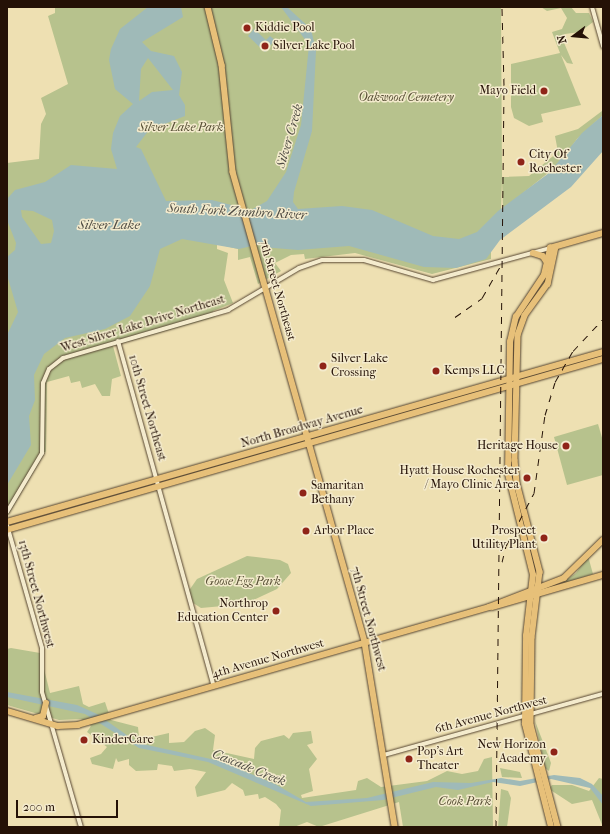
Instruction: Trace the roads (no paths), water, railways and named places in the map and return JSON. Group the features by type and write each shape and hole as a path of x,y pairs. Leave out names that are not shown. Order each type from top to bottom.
{"main road":[{"name":"7th Street Northeast","path":"208,7 220,54 230,154 242,206 309,444"},
{"path":"553,248 603,233"},
{"path":"551,827 536,771 524,716 531,593 531,563 509,479 508,402 514,321 541,280 553,248"},
{"path":"553,248 548,284 521,326 515,384 516,476 540,574 532,644 530,714 542,769 558,827"},
{"path":"533,253 544,256 547,262"},
{"name":"North Broadway Avenue","path":"7,527 158,483 307,437 603,352"},
{"name":"North Broadway Avenue","path":"158,483 309,444 603,359"},
{"path":"495,389 502,392 508,402"},
{"name":"7th Street Northwest","path":"309,444 365,643 395,827"},
{"path":"538,591 571,573 586,553 603,540"},
{"path":"540,574 546,582 554,582"},
{"name":"4th Avenue Northwest","path":"7,711 63,727 85,723 489,607 538,591 603,575"},
{"name":"4th Avenue Northwest","path":"489,607 519,600 531,593"},
{"path":"519,600 529,608"},
{"path":"35,718 43,716 46,703"}],"street":[{"path":"592,7 603,46"},
{"name":"West Silver Lake Drive Northeast","path":"7,512 42,452 42,387 48,370 64,357 228,310 300,268 329,259 364,260 433,280 553,248"},
{"name":"10th Street Northeast","path":"118,341 214,686"},
{"name":"13th Street Northwest","path":"7,527 42,648 42,692 81,827"},
{"name":"6th Avenue Northwest","path":"384,755 603,694"}],"water":[{"name":"Silver Lake","path":"148,7 181,7 183,17 142,42 151,51 174,56 182,72 179,95 185,105 185,116 149,130 136,147 141,149 166,201 212,200 251,210 267,201 286,172 301,125 309,45 281,7 287,7 311,29 316,51 312,131 294,192 293,202 298,209 342,206 372,210 433,236 459,239 477,232 498,211 549,173 582,133 603,115 603,151 571,187 500,240 486,259 456,268 424,267 349,246 298,250 262,247 260,244 239,249 182,239 160,249 150,286 130,316 105,329 65,338 44,354 34,375 35,400 29,416 31,445 7,485 7,335 18,312 7,275 7,257 15,250 16,243 7,220 7,199 15,190 45,182 71,165 117,169 111,149 113,133 120,116 133,104 115,89 109,60 111,49 120,29","holes":["148,58 173,90 152,92 139,101 141,69","21,210 33,211 52,220 54,231 51,243 41,244 22,217"]},
{"name":"Silver Lake Pool","path":"254,29 266,40 270,36 275,40 265,52 248,36"},
{"path":"7,692 77,705 97,714 138,743 220,761 275,784 306,802 367,798 433,782 471,783 501,778 520,781 554,775 580,778 592,784 603,796 603,805 590,788 551,779 520,786 493,782 458,790 436,787 383,800 311,806 208,762 139,748 85,714 7,697"}],"railway":[{"path":"496,827 504,85 502,7"},
{"path":"455,317 482,298 500,267"},
{"path":"502,562 506,546 534,493 545,415 555,382 573,351 603,319"}],"place":[{"name":"Kiddie Pool","path":"247,28"},
{"name":"Silver Lake Pool","path":"265,46"},
{"name":"Mayo Field","path":"544,91"},
{"name":"City Of Rochester","path":"521,162"},
{"name":"Silver Lake Crossing","path":"323,366"},
{"name":"Kemps LLC","path":"436,371"},
{"name":"Heritage House","path":"566,446"},
{"name":"Hyatt House Rochester / Mayo Clinic Area","path":"527,478"},
{"name":"Samaritan Bethany","path":"303,493"},
{"name":"Arbor Place","path":"306,531"},
{"name":"Prospect Utility Plant","path":"544,538"},
{"name":"Northrop Education Center","path":"276,611"},
{"name":"KinderCare","path":"84,740"},
{"name":"New Horizon Academy","path":"554,752"},
{"name":"Pop's Art Theater","path":"409,759"}],"park label":[{"name":"Oakwood Cemetery","path":"406,98"},
{"name":"Silver Lake Park","path":"181,128"},
{"name":"Goose Egg Park","path":"243,582"},
{"name":"Cook Park","path":"465,802"}],"water label":[{"name":"Silver Creek","path":"290,136"},
{"name":"South Fork Zumbro River","path":"237,212"},
{"name":"Cascade Creek","path":"249,768"}]}
